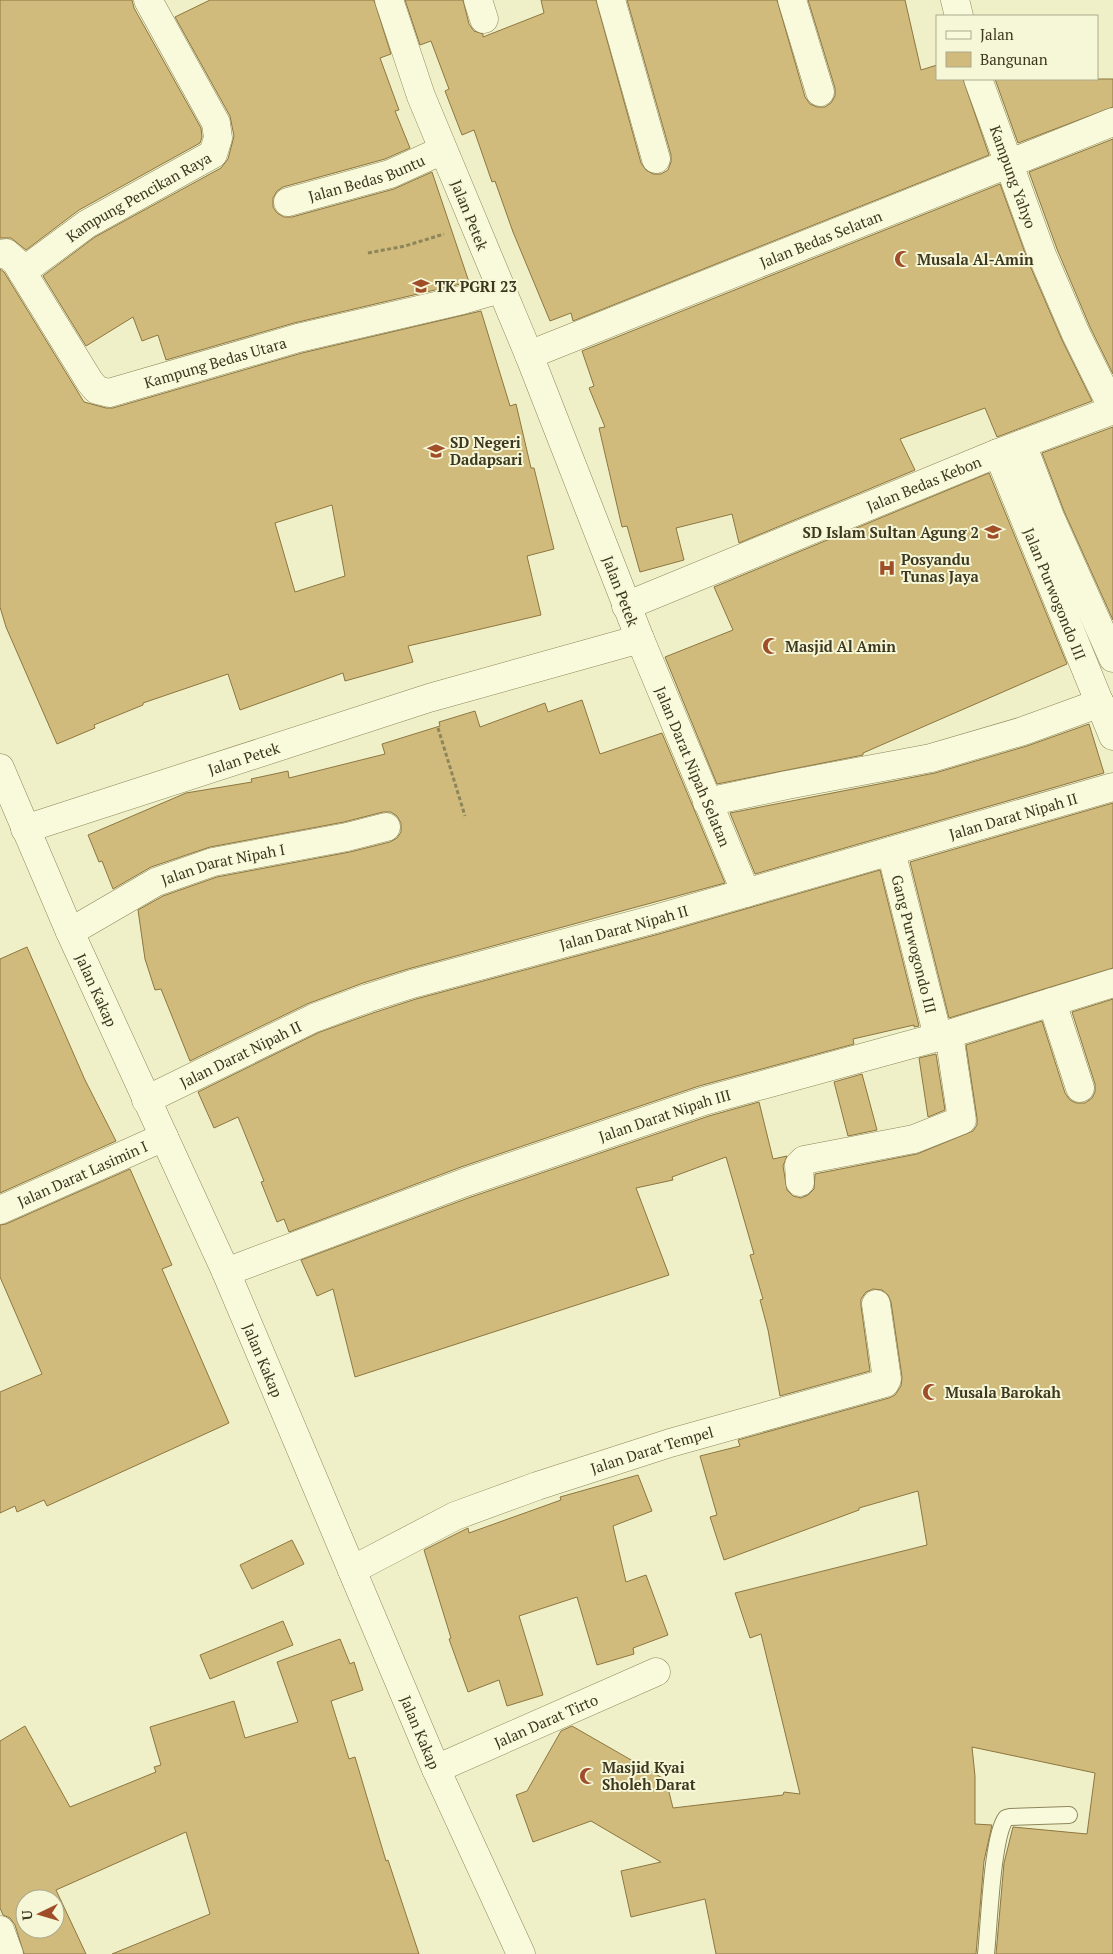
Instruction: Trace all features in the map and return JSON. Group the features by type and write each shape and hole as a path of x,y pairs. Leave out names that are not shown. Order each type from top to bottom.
{"street":[{"name":"Kampung Pencikan Raya","path":"22,272 87,224 213,154 218,138 216,123 148,0"},
{"name":"Jalan Petek","path":"26,829 429,698 640,639 528,355 421,96 389,0"},
{"path":"611,0 656,159"},
{"path":"792,0 820,92"},
{"path":"955,0 959,15"},
{"name":"Kampung Yahyo","path":"978,80 1042,255 1076,334 1113,409"},
{"name":"Jalan Bedas Selatan","path":"528,355 1113,122"},
{"name":"Jalan Bedas Buntu","path":"288,202 390,174 443,150"},
{"name":"Kampung Bedas Utara","path":"0,254 6,254 16,262 90,382 97,390 109,393 298,338 462,300 500,289"},
{"name":"Jalan Bedas Kebon","path":"626,606 1010,449 1113,409"},
{"path":"1010,449 1050,516 1113,658"},
{"name":"Jalan Purwogondo III","path":"1010,449 1113,736"},
{"name":"Jalan Darat Nipah Selatan","path":"640,639 746,893"},
{"path":"707,802 930,758 1023,731 1100,703"},
{"name":"Jalan Kakap","path":"0,768 70,932 226,1272 436,1769 521,1954"},
{"name":"Jalan Darat Nipah II","path":"146,1100 314,1018 368,998 412,984 656,919 1113,787"},
{"name":"Jalan Darat Nipah I","path":"70,932 156,882 213,862 347,837 386,827"},
{"name":"Gang Purwogondo III","path":"800,1182 799,1165 804,1160 914,1139 962,1120 943,1036 891,851"},
{"name":"Jalan Darat Nipah III","path":"226,1272 466,1182 704,1101 943,1036 1113,983"},
{"path":"1052,1002 1080,1088"},
{"name":"Jalan Darat Lasimin I","path":"0,1210 164,1137"},
{"name":"Jalan Darat Tempel","path":"352,1570 455,1516 537,1486 670,1443 885,1383 887,1379 876,1304"},
{"name":"Jalan Darat Tirto","path":"436,1769 656,1672"},
{"path":"0,1930 9,1954"}],"lane":[{"path":"986,1954 996,1852 1002,1823 1006,1818 1010,1817 1068,1815"}],"path":[{"path":"368,252 405,246 473,224"},
{"path":"429,698 464,816"}],"building":[{"path":"0,0 132,0 134,8 201,128 202,137 200,143 79,210 26,250 11,238 0,238"},
{"path":"210,0 374,0 391,54 380,58 399,110 395,111 410,148 385,159 283,187 277,191 273,198 273,207 277,213 284,217 292,217 394,189 432,172 469,282 294,323 166,360 158,335 142,341 133,317 86,346 43,276 95,237 221,168 228,159 234,136 230,116 175,17"},
{"path":"405,0 463,0 469,24 474,31 483,34 483,37 544,13 541,0 596,0 641,163 646,170 653,174 661,174 668,170 671,155 627,0 777,0 805,97 810,104 817,107 825,107 831,103 835,96 835,88 808,0 905,0 921,70 936,65 936,80 963,80 989,155 573,321 571,313 550,321 513,232 495,181 492,182 474,130 462,135 445,91 449,89 431,41 420,45"},
{"path":"1113,79 1113,107 1018,143 995,80"},
{"path":"1113,139 1113,374 1090,327 1057,249 1029,172"},
{"path":"1000,184 1028,261 1062,340 1092,401 997,437 985,408 900,439 915,470 739,543 732,514 676,528 684,560 640,572 627,526 622,527 599,428 605,427 589,388 594,386 582,351"},
{"path":"0,269 4,272 84,402 106,408 113,408 302,353 481,311 510,406 516,404 531,468 534,468 554,549 527,556 541,615 408,646 413,662 345,681 343,673 240,710 228,674 143,703 143,705 94,725 95,728 57,744 6,627 0,607","holes":["332,505 345,576 295,592 275,523"]},
{"path":"1113,427 1113,620 1064,511 1042,453"},
{"path":"989,473 1067,664 863,753 863,755 717,784 665,657 733,630 714,587"},
{"path":"582,700 600,754 662,733 725,883 408,969 363,983 307,1004 190,1061 161,989 155,990 145,959 138,910 163,896 217,877 350,852 390,842 397,838 401,832 401,823 397,816 391,812 383,812 344,822 210,847 151,867 113,889 102,861 99,862 88,835 186,793 252,782 251,779 288,771 289,778 385,754 382,744 440,726 439,722 475,711 480,727 545,703 548,712"},
{"path":"1089,724 1104,773 755,874 730,813 935,773 1027,746"},
{"path":"1113,803 1113,968 949,1018 910,862"},
{"path":"880,870 919,1026 914,1027 914,1025 853,1039 854,1044 699,1086 461,1167 289,1232 284,1219 277,1222 261,1182 264,1181 238,1117 214,1128 198,1092 320,1032 416,999 659,934"},
{"path":"27,947 85,1080 116,1141 0,1193 0,959"},
{"path":"1113,999 1113,1954 996,1954 1004,1863 1013,1827 1087,1834 1095,1773 972,1747 975,1776 975,1824 992,1825 984,1861 976,1954 716,1954 705,1899 631,1917 621,1871 661,1862 591,1821 533,1842 516,1795 527,1791 561,1731 572,1726 666,1780 673,1808 783,1795 784,1792 800,1794 761,1634 750,1638 735,1593 927,1545 918,1491 859,1508 859,1510 724,1560 710,1517 717,1515 700,1456 740,1446 738,1440 895,1395 901,1386 902,1377 891,1302 888,1295 882,1290 873,1289 866,1292 861,1299 870,1371 780,1396 768,1330 760,1300 763,1299 750,1255 754,1254 726,1157 672,1177 673,1180 636,1188 669,1275 355,1377 333,1289 317,1296 301,1260 471,1197 709,1116 759,1102 773,1159 787,1156 783,1166 787,1190 793,1196 801,1198 808,1195 814,1189 815,1174 917,1154 973,1131 977,1125 977,1118 966,1045 1042,1021 1065,1093 1070,1100 1076,1103 1085,1103 1092,1098 1095,1092 1095,1084 1072,1012"},
{"path":"936,1054 945,1110 928,1117 919,1058"},
{"path":"862,1074 877,1130 848,1136 834,1082"},
{"path":"130,1169 172,1265 162,1269 229,1423 47,1506 44,1500 17,1512 15,1506 0,1513 0,1392 42,1374 0,1277 0,1225"},
{"path":"638,1475 652,1511 613,1526 626,1582 646,1575 668,1635 633,1648 634,1654 597,1665 577,1597 519,1616 543,1695 507,1706 499,1680 468,1692 449,1639 451,1638 424,1550 468,1528 469,1533 561,1500 560,1497"},
{"path":"292,1540 304,1564 252,1589 240,1565"},
{"path":"283,1621 293,1645 210,1679 200,1655"},
{"path":"340,1639 350,1664 354,1662 363,1690 331,1701 349,1759 355,1757 386,1861 388,1860 419,1954 112,1954 210,1914 186,1832 58,1889 15,1889 15,1925 10,1918 3,1915 0,1908 0,1741 25,1726 70,1807 156,1772 154,1767 161,1765 150,1727 234,1701 245,1738 298,1722 277,1662"},
{"path":"65,1909 86,1954 24,1954 19,1939 65,1939"}],"place":[{"name":"Musala Al-Amin","path":"903,259"},
{"name":"TK PGRI 23","path":"421,286"},
{"name":"SD Negeri Dadapsari","path":"436,451"},
{"name":"SD Islam Sultan Agung 2","path":"993,532"},
{"name":"Posyandu Tunas Jaya","path":"887,568"},
{"name":"Masjid Al Amin","path":"771,646"},
{"name":"Musala Barokah","path":"931,1392"},
{"name":"Masjid Kyai Sholeh Darat","path":"588,1776"}]}
